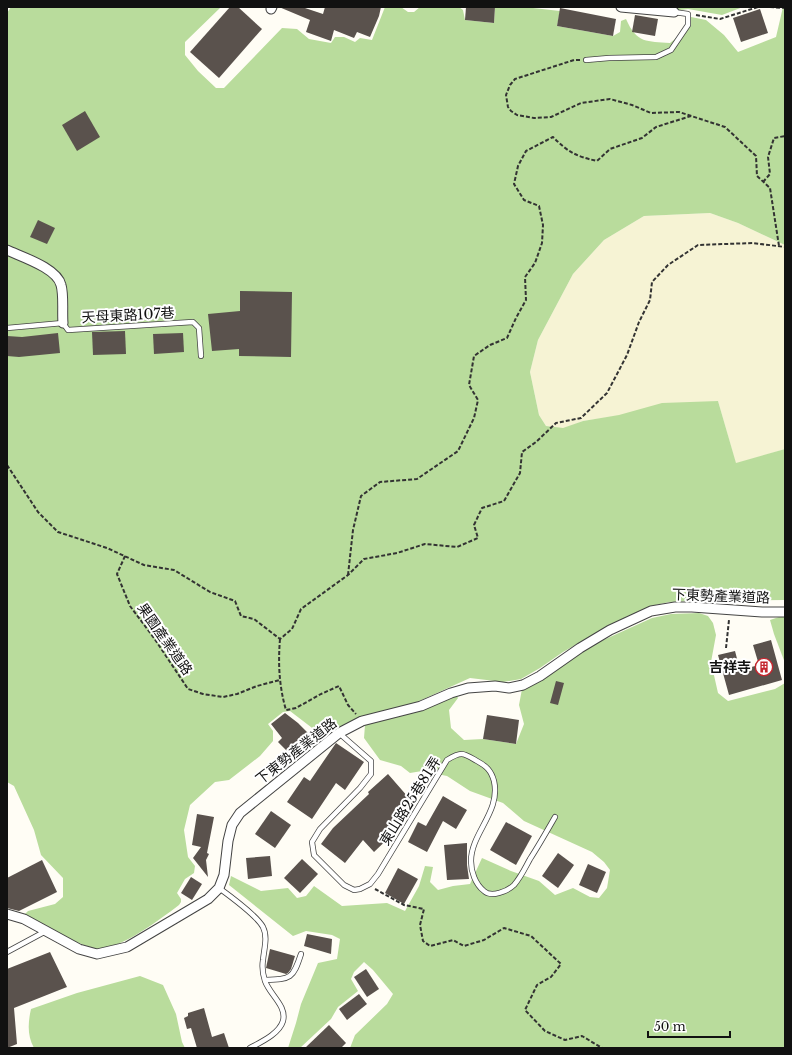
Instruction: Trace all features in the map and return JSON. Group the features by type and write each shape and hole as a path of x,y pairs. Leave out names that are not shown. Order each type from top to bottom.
{"street":[{"path":"621,7 674,12"},
{"path":"7,250 38,264 54,274 61,284 62,323"},
{"name":"下東勢產業道路","path":"219,888 224,875 228,841 232,825 240,813 349,726 362,721 421,706 451,693 468,688 495,686 509,688 523,684 540,676 580,648 610,630 651,611 675,607 785,612"},
{"path":"7,914 24,919 79,949 96,954 128,947 208,899 219,888"}],"lane":[{"path":"586,60 656,57 671,50 688,25 688,14 674,12"},
{"name":"天母東路107巷","path":"7,328 62,323 68,330 193,322 199,328 201,356"},
{"path":"339,733 371,761 370,774 360,788 320,829 312,842 314,855 344,885 354,890 370,884"},
{"name":"東山路25巷81弄","path":"370,884 378,874 447,760 456,755 464,754 487,766 492,774 496,788 493,805 472,851 472,872 476,882 484,892 493,894 504,891 513,885 522,873 555,817"},
{"path":"219,888 237,901 263,926 265,934 262,962 265,980 270,992 280,1005 284,1014 283,1023 274,1033 250,1048"},
{"path":"7,952 46,931"},
{"path":"265,980 284,979 292,975 296,970 301,954"}],"path":[{"path":"688,14 720,19 758,7"},
{"path":"770,7 785,8"},
{"path":"586,60 574,60 515,79 510,85 506,95 508,107 517,115 534,118 551,117 581,103 610,99 632,105 651,113 679,112 725,127 756,156 757,176 770,188 779,246"},
{"path":"348,576 353,530 361,496 380,482 417,478 458,451 472,424 476,412 478,400 469,385 474,356 490,345 507,338 526,300 525,277 535,263 542,243 543,224 539,206 524,200 514,184 518,166 526,151 553,137 564,148 579,157 597,160 610,149 642,138 656,127 691,116"},
{"path":"763,182 770,174 768,157 774,138 785,136"},
{"path":"362,721 348,705 339,686 296,708 286,710 281,695 278,657 280,639 292,628 301,609 348,576 364,559 425,544 457,547 478,538 474,525 482,508 504,500 520,473 522,452 536,442 556,422 580,418 607,393 627,354 639,322 650,300 652,282 668,264 698,245 753,243 785,247"},
{"path":"7,465 38,512 58,532 81,538 144,565 174,570 210,592 236,601 241,616 254,619 280,639"},
{"name":"果園產業道路","path":"126,556 117,574 130,606 154,638 188,689 203,694 222,697 237,694 256,686 280,680"},
{"path":"726,648 730,609"},
{"path":"370,884 369,886 404,905 424,909 420,925 423,941 430,946 453,940 464,946 484,940 504,928 531,936 561,964 551,977 536,985 525,1010 545,1031 565,1040 582,1036 602,1048"}],"shaded area":[{"path":"710,213 738,223 785,245 785,449 736,464 718,401 583,421 563,429 546,426 539,415 530,372 538,340 573,274 604,240 644,216"}],"green space":[{"path":"11,7 221,7 185,42 185,55 198,71 216,88 224,88 282,28 297,29 309,39 331,43 335,37 344,37 355,42 360,38 372,40 385,7 401,7 408,12 414,12 420,7 459,7 463,10 465,20 494,23 495,7 524,7 560,11 557,26 613,36 620,32 621,21 626,19 634,33 644,40 670,43 691,26 691,17 706,20 724,35 738,52 776,37 783,7 785,7 785,245 738,223 710,213 644,216 604,240 573,274 538,340 530,372 539,415 546,426 563,428 583,421 619,415 662,403 718,401 736,463 785,449 785,600 690,601 669,602 651,606 593,635 521,679 503,682 470,678 417,702 363,717 320,734 290,711 283,712 268,724 273,731 273,741 260,756 229,780 215,782 190,805 184,830 188,857 195,866 194,873 185,879 177,893 181,899 179,905 150,926 128,939 116,945 96,949 61,935 24,915 28,911 55,904 63,897 63,878 41,855 34,830 14,786 7,782 7,13"},
{"path":"619,7 743,7 722,15 688,9 673,11"},
{"path":"699,613 708,616 713,623 716,635 711,662 718,693 728,701 775,689 785,683 785,1048 350,1048 355,1035 387,1004 393,994 373,970 364,962 354,972 351,979 358,991 338,1007 331,1019 300,1048 288,1048 301,1004 318,963 337,959 340,939 332,935 306,931 293,936 229,885 231,876 261,891 288,888 297,898 306,896 314,886 342,906 387,903 405,911 419,886 425,866 433,867 430,882 438,890 470,884 482,858 511,871 539,881 555,895 573,888 590,897 599,898 607,888 610,870 604,862 592,852 524,821 503,803 470,791 447,776 422,771 410,773 401,766 380,760 364,738 365,725 370,720 455,693 458,698 449,710 451,728 464,740 483,739 516,744 524,724 519,705 522,689 588,647 652,618 671,614"},
{"path":"785,615 785,663 770,620"},
{"path":"140,976 163,985 176,1014 182,1042 185,1048 34,1048 30,1039 29,1029 31,1009 77,993"}],"building":[{"path":"230,7 238,7 262,29 219,78 190,52"},
{"path":"279,7 302,7 323,14 325,7 381,7 379,16 370,37 357,32 354,38 334,30 331,41 306,32 310,20"},
{"path":"466,7 495,7 494,23 465,20"},
{"path":"560,8 616,19 613,36 557,26"},
{"path":"760,9 768,33 741,42 733,18"},
{"path":"635,15 658,19 655,36 632,32"},
{"path":"85,111 100,137 77,151 62,125"},
{"path":"38,220 55,228 47,244 30,237"},
{"path":"240,291 292,292 291,357 239,356 239,349 212,351 208,314 240,311"},
{"path":"125,331 126,354 93,355 92,332"},
{"path":"58,333 60,353 19,357 7,356 7,336 22,337"},
{"path":"183,333 184,352 154,354 153,334"},
{"name":"吉祥寺","path":"771,640 782,680 729,695 718,655 735,651 740,670 759,665 753,645"},
{"path":"556,681 564,683 558,705 550,703"},
{"path":"285,713 309,734 290,754 278,742 282,738 271,724"},
{"path":"487,715 519,720 516,744 483,739"},
{"path":"336,743 364,762 345,790 336,783 312,819 287,802 304,777 310,781"},
{"path":"388,774 415,805 391,826 396,831 374,852 363,840 345,863 321,844 333,828"},
{"path":"443,796 467,810 456,829 443,821 427,852 408,842 418,822 426,826"},
{"path":"271,811 291,825 275,848 255,834"},
{"path":"197,814 214,817 207,853 209,854 206,860 208,877 193,858 201,847 192,845"},
{"path":"506,822 532,836 516,865 490,850"},
{"path":"467,843 467,865 469,879 447,880 444,845"},
{"path":"558,853 574,865 558,888 542,876"},
{"path":"270,856 272,876 248,879 246,858"},
{"path":"302,859 318,874 300,893 284,878"},
{"path":"42,860 57,892 19,911 7,908 7,878"},
{"path":"588,864 606,872 597,893 579,885"},
{"path":"398,868 418,879 404,904 385,893"},
{"path":"191,877 202,884 192,900 181,893"},
{"path":"307,934 332,939 331,954 304,946"},
{"path":"270,949 295,956 291,969 288,973 286,974 266,968"},
{"path":"50,952 67,987 14,1008 17,1044 7,1048 7,969"},
{"path":"366,969 379,989 367,997 354,977"},
{"path":"359,994 367,1004 347,1020 339,1009"},
{"path":"204,1008 212,1037 224,1033 229,1048 197,1048 191,1028 187,1029 184,1018 188,1016 188,1013"},
{"path":"329,1025 346,1043 341,1048 305,1048"}],"place":[{"name":"吉祥寺","path":"764,667"}]}
